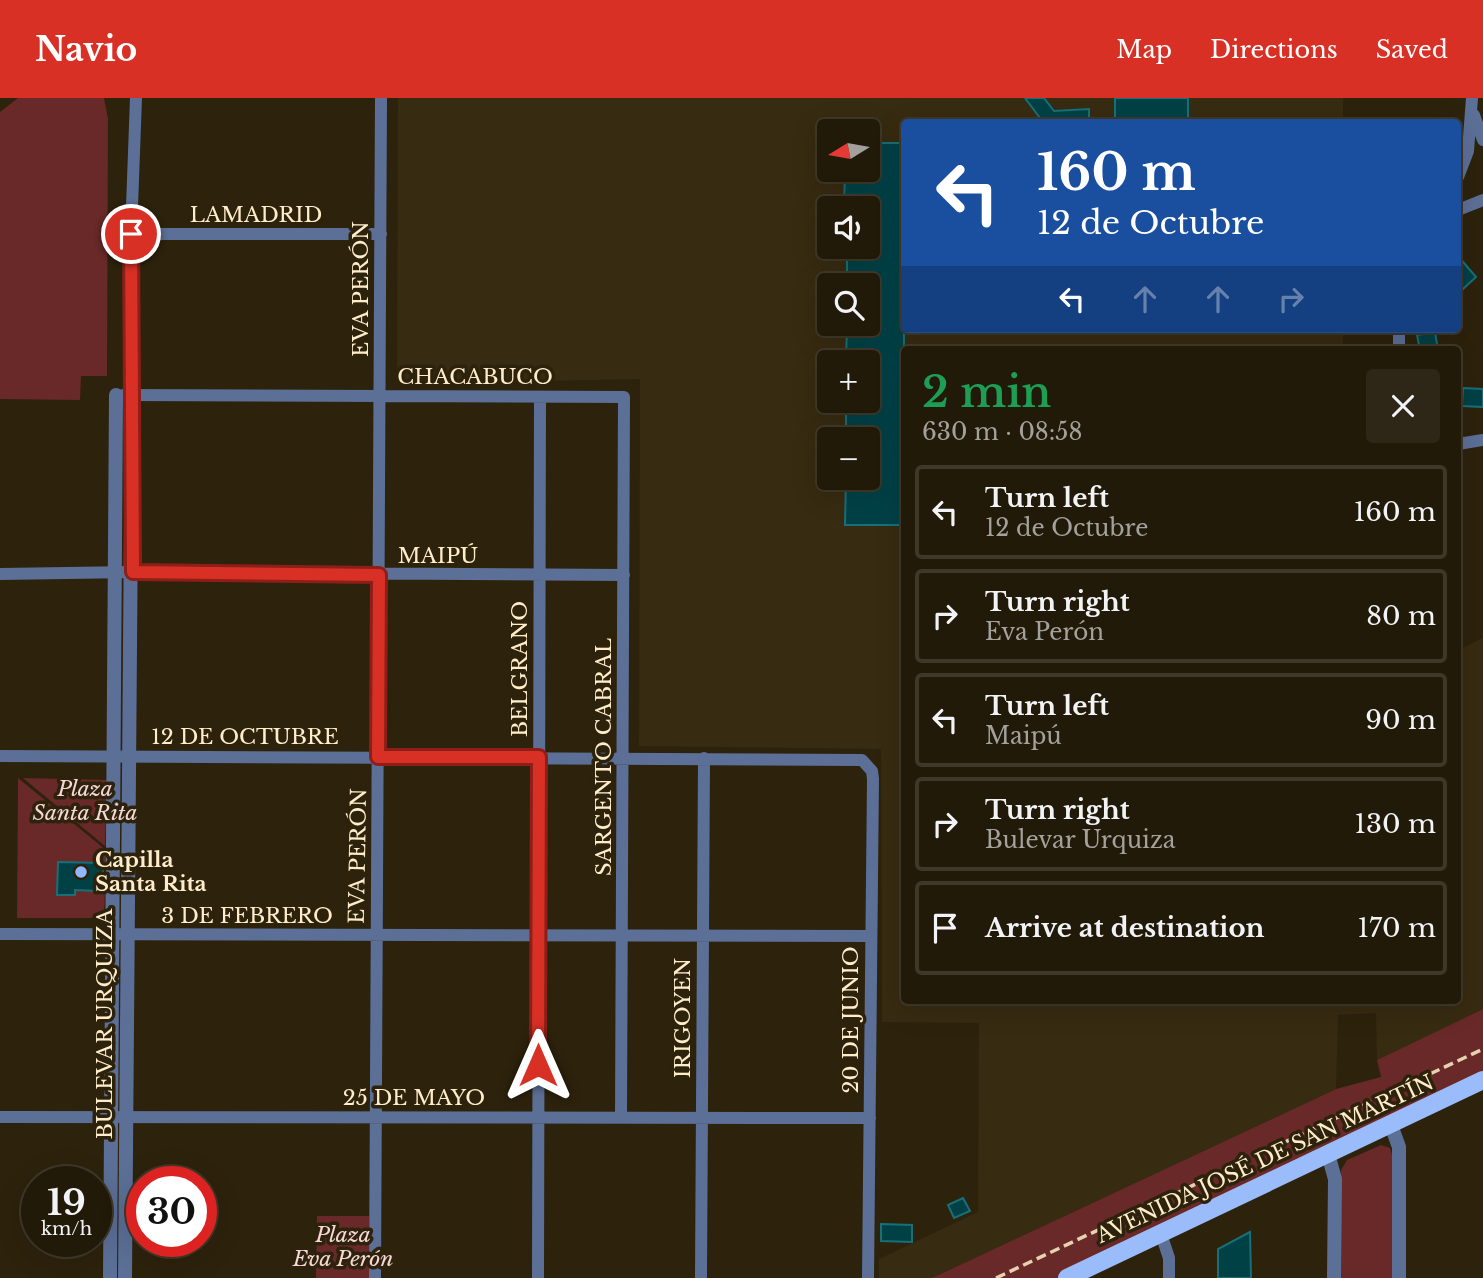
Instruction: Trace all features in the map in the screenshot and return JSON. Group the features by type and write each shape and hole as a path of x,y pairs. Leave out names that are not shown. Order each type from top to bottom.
{"main road":[{"name":"AVENIDA JOSÉ DE SAN MARTÍN","path":"1067,1278 1483,1080"}],"street":[{"name":"BULEVAR URQUIZA","path":"119,934 129,757 133,572 131,234 136,98"},
{"name":"EVA PERÓN","path":"375,1278 381,98"},
{"path":"1472,103 1483,140"},
{"path":"1461,169 1468,151 1472,103"},
{"path":"1461,209 1483,200"},
{"name":"LAMADRID","path":"131,234 381,234"},
{"name":"BULEVAR URQUIZA","path":"110,1278 118,1117 119,934 114,756 116,395"},
{"name":"CHACABUCO","path":"116,395 624,397"},
{"name":"BELGRANO","path":"538,1278 540,397"},
{"name":"SARGENTO CABRAL","path":"621,1117 624,397"},
{"path":"1461,444 1483,440"},
{"name":"MAIPÚ","path":"0,574 133,572 624,575"},
{"name":"12 DE OCTUBRE","path":"0,756 853,758 867,765"},
{"name":"IRIGOYEN","path":"701,1278 704,758"},
{"name":"20 DE JUNIO","path":"867,765 873,779 868,1278"},
{"name":"3 DE FEBRERO","path":"0,934 871,936"},
{"name":"25 DE MAYO","path":"0,1116 870,1118"},
{"name":"BULEVAR URQUIZA","path":"118,1117 125,1278"},
{"path":"1391,1125 1399,1147 1399,1278"},
{"path":"1328,1154 1335,1179 1334,1278"},
{"path":"1161,1234 1169,1258 1169,1278"}],"shaded area":[{"path":"398,98 1343,98 1343,119 901,119 901,333 1343,333 1343,346 901,346 901,1004 1461,1004 1461,649 1483,638 1483,1009 1377,1060 1376,1013 1338,1015 1336,1089 932,1278 879,1278 879,1259 978,1212 979,1023 882,1022 881,749 639,746 640,379 397,384"}],"green space":[{"path":"18,98 104,98 108,119 107,376 81,376 80,400 0,399 0,112"},
{"path":"18,778 106,850 106,863 58,863 57,895 74,895 75,881 90,891 105,891 104,918 17,918"},
{"name":"Plaza Santa Rita","path":"23,778 107,780 105,846"},
{"path":"1483,1009 1483,1080 1067,1278 932,1278 1336,1089 1381,1077 1377,1060"},
{"path":"1381,1145 1390,1148 1394,1161 1394,1278 1341,1278 1341,1170 1347,1160"},
{"name":"Plaza Eva Perón","path":"317,1216 369,1216 369,1278 316,1278"}],"building":[{"path":"1025,98 1044,98 1054,111 1089,109 1089,119 1041,119"},
{"path":"1115,98 1188,98 1188,119 1115,119"},
{"path":"880,143 901,143 901,333 904,333 904,346 901,346 901,525 845,525 846,490 880,490 880,427 846,427 846,413 880,413 880,350 846,350 847,336 880,336 880,273 847,273 847,259 880,259 880,196 844,196 845,182 880,182"},
{"path":"1461,260 1476,277 1463,289 1461,287"},
{"path":"1435,333 1437,346 1419,346 1417,335"},
{"path":"1463,388 1483,389 1483,407 1462,406"},
{"name":"Capilla Santa Rita","path":"58,862 103,863 103,882 99,882 99,891 75,890 75,895 57,895"},
{"path":"963,1198 970,1211 954,1218 948,1205"},
{"path":"881,1224 912,1225 912,1242 881,1241"},
{"path":"1250,1232 1251,1278 1218,1278 1218,1249"}],"railway":[{"path":"996,1278 1483,1049"}],"place":[{"name":"Capilla Santa Rita","path":"81,872"}],"route":[{"path":"131,234 133,572 379,575 378,757 539,757 538,1065"}]}
